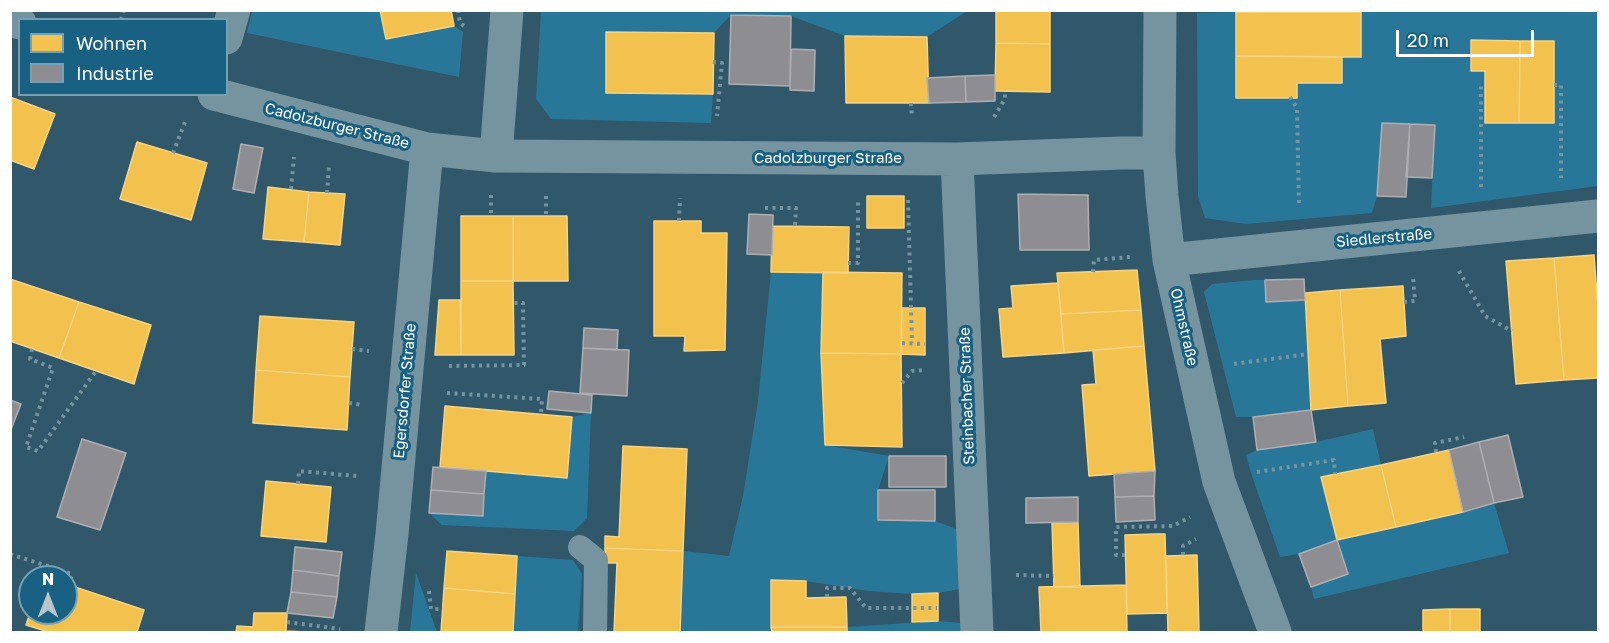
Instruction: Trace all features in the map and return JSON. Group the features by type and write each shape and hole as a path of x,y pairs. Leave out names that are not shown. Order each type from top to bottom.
{"street":[{"path":"228,31 234,10"},
{"path":"496,156 507,10"},
{"name":"Ohmstraße","path":"1160,10 1159,153 1169,260 1219,482 1275,633"},
{"name":"Cadolzburger Straße","path":"222,96 427,150 496,156 957,159 1159,153"},
{"name":"Egersdorfer Straße","path":"381,633 393,534 427,150"},
{"name":"Steinbacher Straße","path":"957,159 976,620"},
{"name":"Siedlerstraße","path":"1169,260 1599,216"}],"lane":[{"path":"580,547 596,560 595,633"}],"path":[{"path":"713,62 722,63 717,123"},
{"path":"1554,85 1561,85 1561,179"},
{"path":"1481,190 1481,86 1485,86"},
{"path":"992,120 1005,99 1005,91"},
{"path":"1290,97 1297,108 1299,208"},
{"path":"173,153 187,116"},
{"path":"291,189 294,157"},
{"path":"327,193 329,163"},
{"path":"848,263 858,263 858,189"},
{"path":"908,196 912,343"},
{"path":"765,208 796,208 795,226"},
{"path":"1094,272 1094,260 1133,257"},
{"path":"1457,268 1485,316 1512,331"},
{"path":"1404,302 1415,301 1413,270"},
{"path":"445,366 524,365 523,303 514,303"},
{"path":"32,349 30,359 53,368 26,447 38,451 96,371"},
{"path":"1234,364 1308,354"},
{"path":"902,383 912,371"},
{"path":"442,393 542,399 540,414"},
{"path":"1436,452 1435,443 1464,437"},
{"path":"1251,473 1334,460 1335,474"},
{"path":"298,484 299,471 368,477"},
{"path":"1125,555 1116,555 1116,527 1173,526 1199,512"},
{"path":"1183,555 1183,546 1199,538"},
{"path":"10,554 46,565"},
{"path":"827,597 827,588 850,588 866,608 976,620"},
{"path":"287,622 341,629 343,621"}],"shaded area":[{"path":"252,11 380,11 387,39 454,26 463,32 459,77 247,33"},
{"path":"541,11 967,11 927,37 845,36 791,16 731,15 714,33 606,32 606,92 713,94 711,123 551,119 536,99"},
{"path":"1361,11 1598,11 1598,186 1431,208 1435,125 1382,123 1377,196 1372,213 1246,224 1205,218 1198,196 1197,13 1236,12 1237,98 1297,83 1342,83 1342,57 1361,57","holes":["1472,40 1554,41 1554,123 1485,122 1485,71"]},
{"path":"771,272 823,272 821,353 825,445 889,456 878,490 878,520 935,521 959,530 960,589 912,594 868,591 806,581 771,580 772,632 680,632 683,551 729,556 743,496 758,401"},
{"path":"1265,280 1305,300 1311,410 1236,417 1204,292 1212,284"},
{"path":"591,413 587,518 574,531 442,525 429,513 483,516 486,471 566,478 572,417"},
{"path":"1373,429 1381,465 1321,478 1337,540 1494,503 1509,553 1314,599 1311,587 1348,573 1337,541 1299,554 1280,557 1246,455 1257,450 1316,442"},
{"path":"517,556 573,560 582,574 578,632 513,632"},
{"path":"416,573 437,632 410,632"},
{"path":"938,621 962,623 962,632 847,632 847,627"}],"building: Wohnen":[{"path":"380,10 451,10 454,26 386,39"},
{"path":"996,10 1050,10 1050,44 996,43"},
{"path":"1236,12 1361,12 1361,57 1236,56"},
{"path":"606,32 714,33 713,94 606,93"},
{"path":"845,36 927,37 929,103 846,103"},
{"path":"1471,40 1520,41 1519,123 1485,123 1485,71 1471,71"},
{"path":"1520,41 1554,41 1554,123 1519,123"},
{"path":"996,43 1050,44 1050,92 995,91"},
{"path":"1236,56 1342,57 1342,83 1297,83 1297,98 1236,98"},
{"path":"10,97 55,114 34,169 10,160"},
{"path":"137,142 207,163 191,220 120,199"},
{"path":"268,187 309,192 304,242 263,239"},
{"path":"309,192 345,194 340,245 304,242"},
{"path":"867,196 904,196 904,228 867,228"},
{"path":"461,216 513,216 513,281 461,281"},
{"path":"513,216 567,216 568,281 513,281"},
{"path":"654,221 701,221 701,233 727,233 725,350 684,351 685,336 654,336"},
{"path":"772,226 849,227 848,273 771,272"},
{"path":"1594,255 1598,309 1598,378 1564,380 1554,258"},
{"path":"1554,258 1564,380 1516,384 1506,261"},
{"path":"1137,270 1141,310 1061,314 1057,273"},
{"path":"823,272 902,273 901,354 821,353"},
{"path":"10,279 79,302 59,358 10,341"},
{"path":"461,281 513,281 514,355 461,355"},
{"path":"1058,283 1064,353 1003,357 999,309 1013,308 1011,286"},
{"path":"1403,286 1406,336 1380,339 1386,403 1348,406 1340,290"},
{"path":"1340,290 1348,406 1311,410 1305,293"},
{"path":"439,300 460,300 461,355 435,355"},
{"path":"79,302 151,325 134,384 59,358"},
{"path":"902,308 925,308 925,355 901,354"},
{"path":"1141,310 1144,346 1064,353 1061,314"},
{"path":"260,316 354,322 350,377 256,370"},
{"path":"1144,346 1155,471 1089,476 1082,385 1096,384 1093,350"},
{"path":"821,353 901,354 902,447 825,445"},
{"path":"256,370 350,377 347,430 253,423"},
{"path":"445,406 572,417 567,478 440,467"},
{"path":"623,446 687,449 683,551 605,548 605,536 619,537"},
{"path":"1449,450 1463,512 1396,527 1381,465"},
{"path":"1381,465 1396,527 1337,540 1321,477"},
{"path":"266,481 331,487 326,542 261,536"},
{"path":"1078,522 1080,587 1054,587 1052,523"},
{"path":"1165,534 1167,613 1127,614 1125,535"},
{"path":"605,548 683,551 680,632 614,632 617,563 605,563"},
{"path":"447,551 517,556 515,594 444,588"},
{"path":"1197,555 1199,632 1168,632 1166,556"},
{"path":"771,580 806,581 806,598 846,597 847,627 771,627"},
{"path":"1126,585 1127,632 1041,632 1039,587"},
{"path":"78,588 144,610 137,632 49,632 26,625 78,625"},
{"path":"444,588 515,594 513,632 441,632"},
{"path":"938,593 938,621 912,622 912,594"},
{"path":"1450,609 1450,632 1423,632 1423,610"},
{"path":"1450,609 1480,609 1480,632 1450,632"},
{"path":"254,613 287,613 286,631 306,632 236,632 237,626 253,627"},
{"path":"771,627 847,627 847,632 772,632"}],"building: Industrie":[{"path":"731,15 791,16 790,86 729,84"},
{"path":"791,49 815,50 814,91 790,90"},
{"path":"995,75 995,101 966,102 965,76"},
{"path":"965,76 966,102 929,103 927,78"},
{"path":"1382,123 1410,124 1406,197 1377,196"},
{"path":"1410,124 1435,125 1432,178 1406,177"},
{"path":"241,144 263,148 254,193 233,189"},
{"path":"1018,194 1088,195 1089,250 1020,250"},
{"path":"749,214 773,215 772,255 747,254"},
{"path":"1304,279 1305,300 1266,302 1265,280"},
{"path":"584,328 618,330 617,350 583,348"},
{"path":"583,348 629,350 627,396 580,393"},
{"path":"549,391 592,395 591,413 547,409"},
{"path":"10,400 21,404 10,432"},
{"path":"1311,410 1316,442 1257,450 1253,417"},
{"path":"1508,435 1523,497 1494,503 1479,442"},
{"path":"82,439 126,453 100,530 57,517"},
{"path":"1479,442 1494,503 1463,512 1449,450"},
{"path":"889,456 946,456 946,487 889,487"},
{"path":"433,467 486,471 484,494 431,490"},
{"path":"1155,471 1154,496 1115,497 1114,474"},
{"path":"431,490 484,494 483,516 429,513"},
{"path":"878,490 935,490 935,521 878,520"},
{"path":"1154,496 1155,520 1116,522 1115,497"},
{"path":"1078,497 1078,522 1026,523 1026,498"},
{"path":"1337,540 1348,574 1311,587 1299,554"},
{"path":"295,547 342,552 339,576 293,570"},
{"path":"293,570 339,576 337,597 291,592"},
{"path":"291,592 337,597 333,618 287,613"}]}
